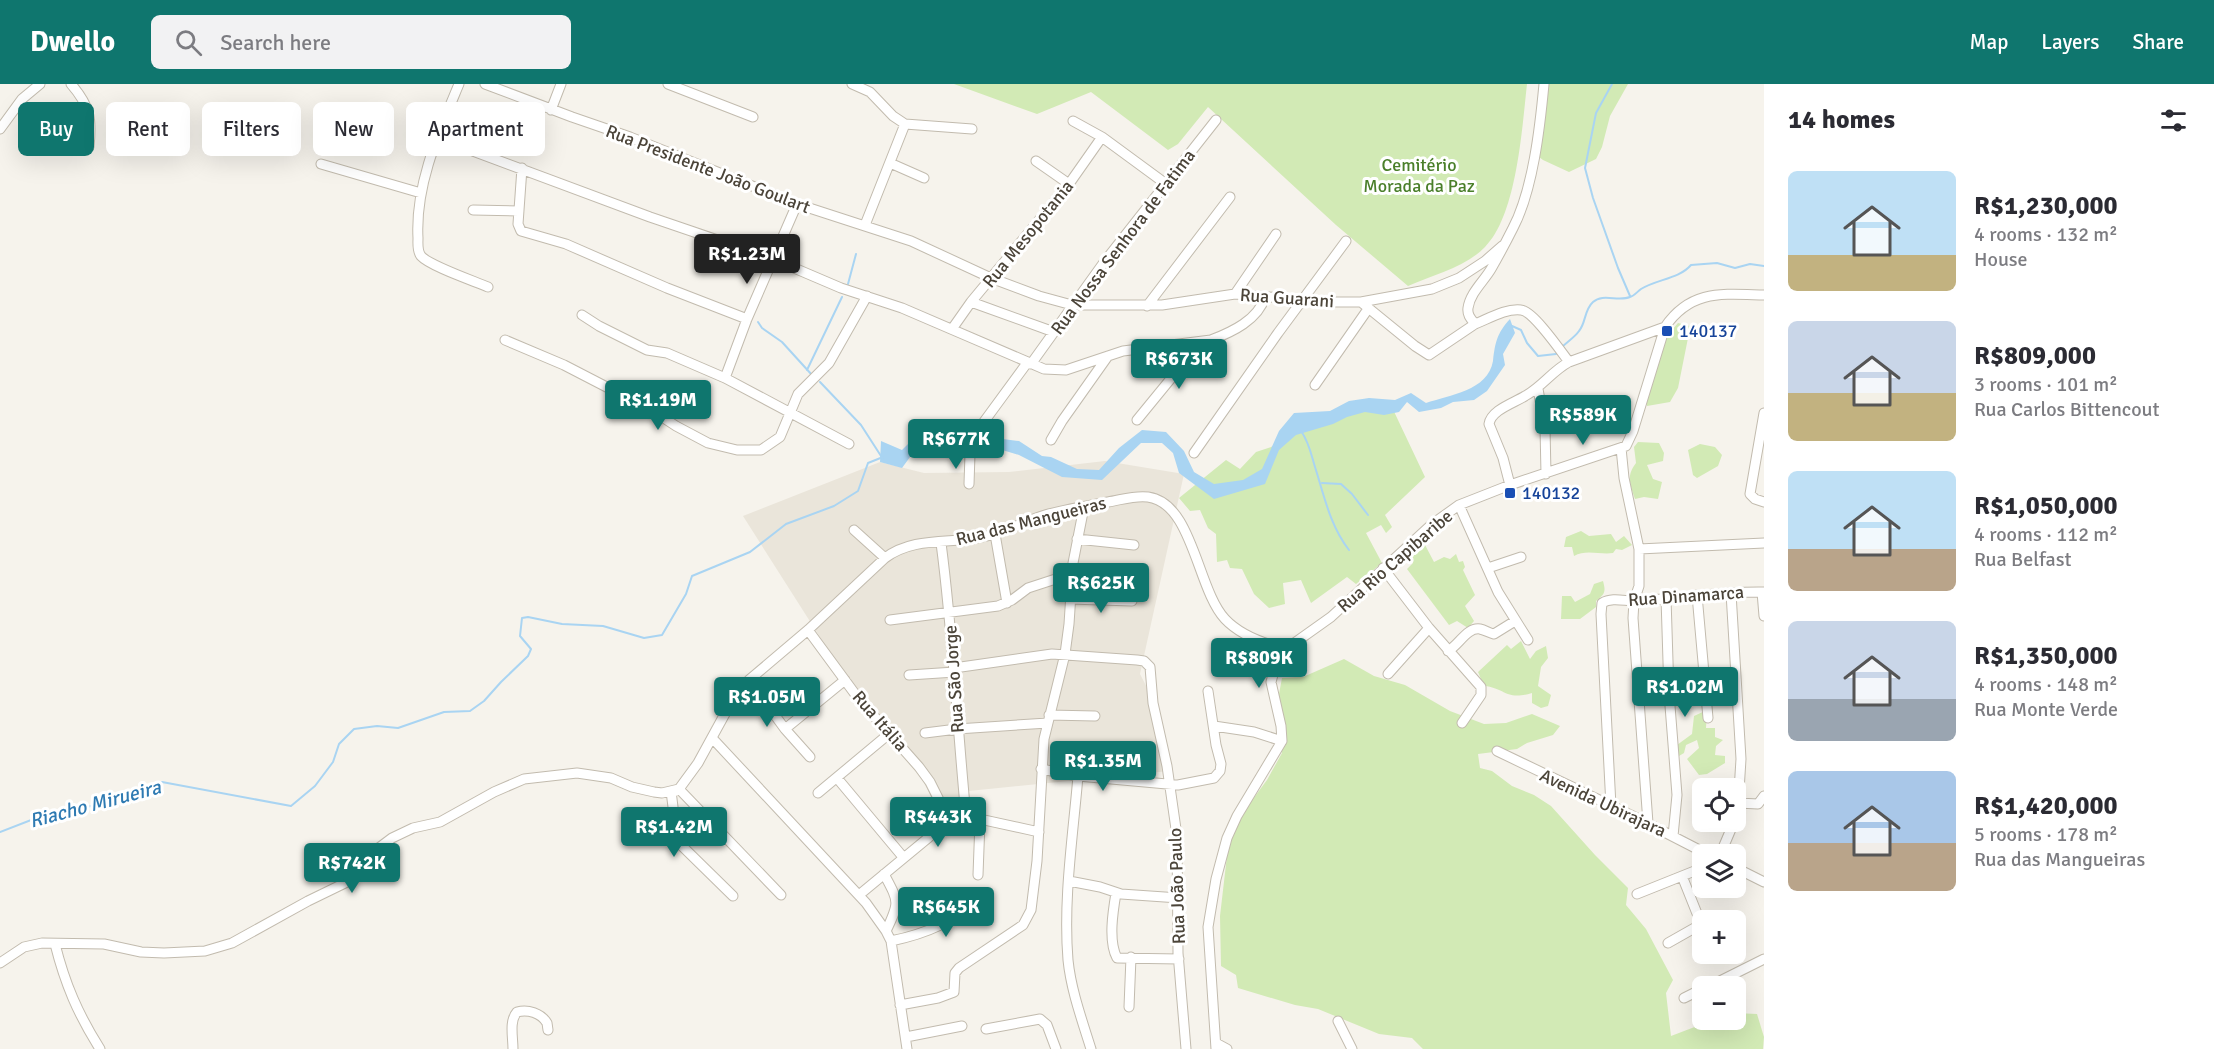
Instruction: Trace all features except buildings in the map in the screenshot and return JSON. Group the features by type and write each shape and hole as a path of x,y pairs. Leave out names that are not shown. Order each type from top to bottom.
{"street":[{"path":"0,129 22,99 40,84"},
{"path":"71,84 84,102"},
{"path":"452,102 459,84"},
{"name":"Rua Presidente João Goulart","path":"485,84 630,137 797,204 911,241 991,278"},
{"path":"552,110 561,84"},
{"path":"668,84 753,117"},
{"path":"852,84 870,92 893,116 905,124 972,129"},
{"path":"1475,324 1468,310 1470,301 1491,270 1513,229 1525,196 1534,160 1544,84"},
{"path":"0,109 9,115"},
{"name":"Rua Nossa Senhora de Fatima","path":"969,484 970,454 975,434 1216,120"},
{"path":"1073,121 1102,137 1166,184"},
{"path":"865,225 905,124"},
{"name":"Rua Mesopotania","path":"952,328 1069,184 1102,137"},
{"path":"432,156 421,193 417,219 419,251 422,257 488,287"},
{"path":"488,156 650,217 773,259 841,288 952,328 1044,369 1066,370 1141,348 1200,343 1225,335 1259,310 1265,297"},
{"path":"1036,161 1069,184"},
{"path":"890,163 924,178"},
{"path":"321,164 421,193"},
{"path":"522,168 519,228 574,248 747,319"},
{"path":"1147,306 1230,197"},
{"path":"725,378 747,319 797,204"},
{"path":"473,210 519,211"},
{"path":"1234,294 1276,234"},
{"path":"1194,453 1346,241"},
{"name":"Rua Guarani","path":"991,278 1039,296 1072,305 1177,304 1234,294 1364,305 1432,289 1459,278 1485,261 1502,246"},
{"path":"1648,823 1634,642 1634,601 1639,586 1639,549 1624,478 1621,448 1629,442 1665,327 1673,315 1697,298 1720,295 1764,295"},
{"path":"505,340 564,365 708,443 738,450 761,450 780,437 798,394 829,363 867,296"},
{"path":"971,302 1054,333"},
{"path":"1315,385 1364,305 1429,355 1475,324 1520,309 1526,311 1538,322 1569,362"},
{"path":"582,315 647,350 667,353 725,378 849,444"},
{"path":"1510,485 1490,420 1500,410 1538,389 1557,368 1665,327"},
{"path":"1137,420 1200,343"},
{"path":"1051,440 1108,356"},
{"path":"1538,389 1545,428 1546,474"},
{"path":"1764,413 1751,486 1752,497 1764,502"},
{"name":"Rua Rio Capibaribe","path":"1286,649 1331,617 1431,525 1459,506 1510,485 1621,448"},
{"name":"Rua das Mangueiras","path":"675,790 713,739 727,710 748,680 808,630 885,558 909,544 981,538 1047,514 1146,496 1164,502 1173,509 1183,526 1204,582 1226,620 1259,641 1286,649"},
{"path":"1459,506 1498,592 1528,640"},
{"path":"900,1005 938,998 954,992 955,973 1023,925 1028,918 1034,888 1039,832 1041,770 1048,719 1065,654 1071,574 1084,507"},
{"path":"854,530 885,558"},
{"path":"996,534 1007,603"},
{"path":"1077,539 1134,545"},
{"name":"Rua São Jorge","path":"941,543 966,816"},
{"path":"1639,549 1764,543"},
{"path":"1488,568 1521,557"},
{"path":"1383,568 1448,651 1479,683 1482,691 1462,723"},
{"path":"890,620 998,606 1007,603 1035,585 1071,574"},
{"path":"1763,592 1764,616"},
{"name":"Rua Dinamarca","path":"1611,806 1602,604 1607,600 1634,601 1763,592"},
{"path":"1731,594 1741,759 1739,778"},
{"path":"1697,595 1708,718"},
{"path":"1666,598 1669,693 1677,795 1673,836"},
{"path":"1070,599 1132,601"},
{"path":"1448,651 1472,631 1480,629 1494,633 1515,621"},
{"path":"1388,674 1429,628"},
{"name":"Rua Itália","path":"808,630 845,680 930,782 947,816"},
{"path":"1227,1049 1216,1046 1208,927 1218,867 1227,838 1237,816 1282,741 1271,682 1277,660 1286,649"},
{"path":"909,675 1065,654"},
{"name":"Rua João Paulo","path":"1065,654 1144,661 1150,668 1177,836 1179,959 1186,1049"},
{"path":"748,680 810,758"},
{"path":"785,729 845,680"},
{"path":"1041,770 1078,776 1169,784 1191,784 1218,775 1221,764 1208,691"},
{"path":"925,734 1048,719 1095,716"},
{"path":"1214,726 1254,732 1282,741"},
{"path":"818,793 890,733"},
{"path":"713,739 859,895 886,931 891,941 907,1049"},
{"name":"Avenida Ubirajara","path":"1497,752 1692,846"},
{"path":"0,963 24,947 33,944 104,944 141,952 164,953 205,951 232,943 308,900 345,883 376,850 392,838 413,828 440,822 494,792 524,779 577,773 611,778 645,790 662,793 675,790"},
{"path":"1078,776 1069,881 1068,962 1091,1049"},
{"path":"837,778 903,857"},
{"path":"675,790 781,895"},
{"path":"675,790 677,839 733,896"},
{"path":"1746,807 1758,804 1764,796"},
{"path":"859,895 928,838 947,816 966,816 980,821 1039,832"},
{"path":"978,875 980,821"},
{"path":"1637,894 1692,872"},
{"path":"1746,873 1764,882"},
{"path":"884,874 897,896 897,906 886,931"},
{"path":"1668,943 1690,932 1698,926 1700,921 1682,876"},
{"path":"1069,881 1100,887 1116,893 1179,898"},
{"path":"1116,893 1112,922 1115,955 1120,958 1179,959"},
{"path":"891,941 919,935 936,928 962,914 984,898"},
{"path":"55,944 63,976 75,1006 100,1049"},
{"path":"1129,1007 1131,957"},
{"path":"1730,976 1764,959"},
{"path":"1684,998 1692,994"},
{"path":"513,1049 512,1022 517,1012 531,1011 539,1015 547,1023 548,1030"},
{"path":"986,1029 1040,1019 1047,1025 1056,1049"},
{"path":"1338,1021 1352,1049"},
{"path":"906,1037 962,1026"}],"shaded area":[{"path":"1105,461 1184,474 1140,674 1159,711 1169,771 959,792 960,828 944,823 918,771 853,689 743,516 880,462 924,473 1009,472"}],"green space":[{"name":"Cemitério Morada da Paz","path":"954,84 1527,84 1516,170 1511,193 1496,233 1485,247 1468,260 1408,286 1336,225 1208,107 1178,144 1168,150 1091,92 1037,114"},
{"path":"1549,84 1628,84 1610,116 1602,147 1596,159 1569,172 1539,157"},
{"path":"1678,323 1694,327 1689,333 1678,388 1670,402 1647,406 1665,338"},
{"path":"1389,401 1425,477 1385,515 1392,527 1386,533 1381,525 1366,533 1382,563 1356,584 1347,577 1311,603 1301,580 1283,583 1285,604 1269,608 1254,594 1242,569 1230,568 1227,560 1217,562 1216,534 1208,528 1200,510 1190,511 1179,498 1226,460 1240,469 1256,452 1286,442 1291,432"},
{"path":"1638,442 1659,443 1664,453 1663,461 1647,465 1653,479 1662,482 1658,499 1644,497 1635,499 1630,476 1636,463 1634,447"},
{"path":"1700,444 1715,447 1722,455 1718,466 1697,478 1693,475 1688,450"},
{"path":"1581,531 1589,536 1611,534 1616,542 1624,536 1632,545 1622,550 1616,549 1613,553 1583,553 1574,556 1572,547 1564,547 1566,537"},
{"path":"1424,543 1434,562 1444,557 1450,559 1456,554 1459,562 1463,561 1465,567 1463,570 1475,595 1465,606 1474,621 1468,628 1457,621 1449,625 1407,569 1413,563 1411,551"},
{"path":"1603,581 1604,592 1596,601 1596,607 1580,619 1561,619 1562,596 1571,596 1575,602 1590,594 1594,584"},
{"path":"1521,641 1530,659 1536,651 1546,646 1548,658 1541,667 1538,686 1551,695 1548,706 1541,708 1532,703 1532,693 1516,696 1484,686 1478,672 1507,645 1511,649"},
{"path":"1344,659 1374,676 1405,685 1450,711 1484,724 1506,723 1532,714 1560,726 1553,735 1527,743 1517,749 1478,754 1480,768 1492,771 1512,786 1534,795 1551,806 1628,888 1626,905 1646,929 1673,980 1666,993 1671,1036 1692,1028 1692,1030 1746,1030 1746,1013 1757,1014 1764,1037 1763,1049 1423,1049 1412,1038 1379,1034 1318,1009 1295,1005 1238,988 1236,975 1221,966 1220,916 1230,830 1267,780 1282,753 1275,715 1282,678 1303,677"},
{"path":"1707,710 1706,728 1715,728 1715,737 1723,740 1716,746 1715,755 1725,756 1725,763 1707,774 1699,775 1687,759 1699,748 1697,740 1686,745 1684,753 1679,756 1677,745 1692,734 1694,716"}],"water":[{"path":"1510,319 1515,333 1503,354 1505,365 1487,391 1474,400 1453,402 1441,408 1419,412 1407,402 1399,412 1384,415 1365,412 1296,435 1279,450 1265,484 1214,499 1179,473 1173,453 1162,443 1141,443 1102,480 1062,477 1019,455 989,446 935,450 918,446 902,468 880,462 881,441 902,450 919,433 943,440 995,438 1019,441 1042,456 1051,457 1077,469 1099,470 1119,448 1142,430 1166,432 1184,451 1194,472 1214,484 1243,480 1262,469 1279,431 1294,413 1330,411 1349,401 1369,398 1395,400 1411,393 1426,403 1476,385 1490,371 1497,338"}],"waterway":[{"path":"1612,84 1596,113 1585,168 1593,198 1630,296"},
{"path":"848,284 856,254"},
{"name":"Riacho Mirueira","path":"1562,347 1579,331 1588,309 1597,299 1621,299 1631,296 1647,286 1686,270 1691,265 1717,263 1735,268 1750,264 1764,266"},
{"path":"807,370 842,297"},
{"path":"758,322 762,328 782,342 812,375"},
{"name":"Riacho Mirueira","path":"1512,326 1521,330 1527,343 1538,356 1556,354"},
{"path":"820,382 861,425 881,456"},
{"path":"1301,431 1310,448 1332,521 1349,550"},
{"name":"Riacho Mirueira","path":"0,832 44,815 118,801 162,782 291,806 315,786 333,762 339,744 354,729 377,726 398,728 444,712 470,711 484,701 528,656 531,649 520,636 522,618 528,617 562,624 603,626 644,638 662,635 686,594 692,576 750,552 786,524 834,506 858,491 868,463 883,457"},
{"path":"1322,483 1341,484 1368,515"}],"place":[{"name":"140137","path":"1667,331"},
{"name":"140132","path":"1510,493"}]}
